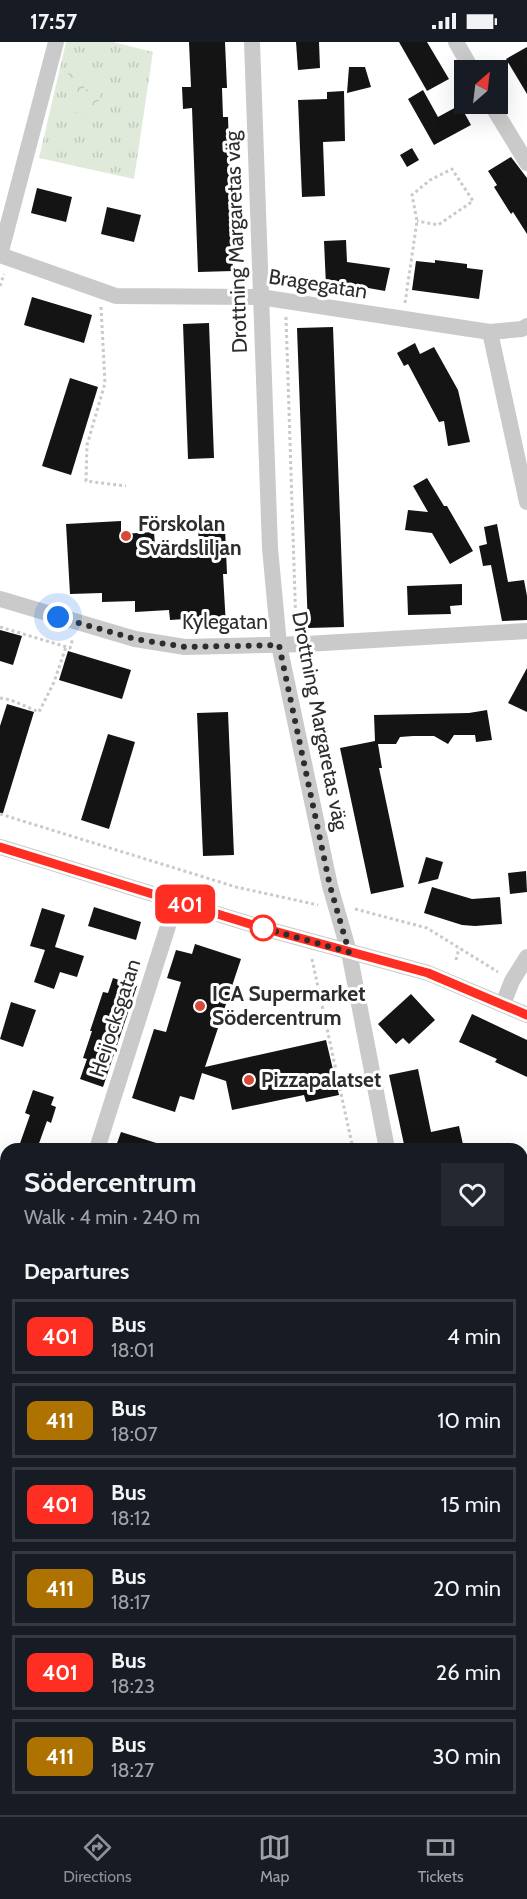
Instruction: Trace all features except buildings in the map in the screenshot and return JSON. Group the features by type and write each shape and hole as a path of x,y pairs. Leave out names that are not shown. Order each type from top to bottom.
{"street":[{"path":"0,255 56,42"},
{"name":"Drottning Margaretas väg","path":"252,42 270,548 279,645 336,908 349,952 386,1143"},
{"path":"456,42 466,60"},
{"path":"497,114 527,163"},
{"name":"Bragegatan","path":"0,255 116,296 260,297 490,332 522,329 527,326"},
{"path":"490,332 527,502"},
{"name":"Kylegatan","path":"0,600 135,639 185,647 297,645 527,631"},
{"path":"1,852 428,973 527,1015"},
{"name":"Heijocksgatan","path":"99,1143 176,901"},
{"path":"503,1004 512,981 527,957"}],"path":[{"path":"402,320 417,221 412,195 430,180 452,169 473,201 438,225 417,221"},
{"path":"100,290 105,382 87,445 86,481 126,486"},
{"path":"285,301 297,645"},
{"path":"0,627 70,648 74,633"},
{"path":"0,698 11,700 39,712 54,682 66,647"},
{"path":"0,814 236,887 336,908 359,909 427,928 512,981"},
{"path":"313,942 312,957 352,1143"},
{"path":"456,960 459,948"}],"green space":[{"path":"66,42 113,42 153,52 134,179 39,158"},
{"path":"70,64 88,68 84,89 101,92 95,116 72,111 76,93 65,90"}],"bus line":[{"name":"401","path":"0,847 263,928 428,973 527,1015"}],"place":[{"name":"Förskolan Svärdsliljan","path":"126,536"},
{"name":"ICA Supermarket Södercentrum","path":"200,1006"},
{"name":"Pizzapalatset","path":"249,1080"}],"route":[{"path":"58,617 135,639 185,647 279,645 330,886 349,952 263,928"}]}
